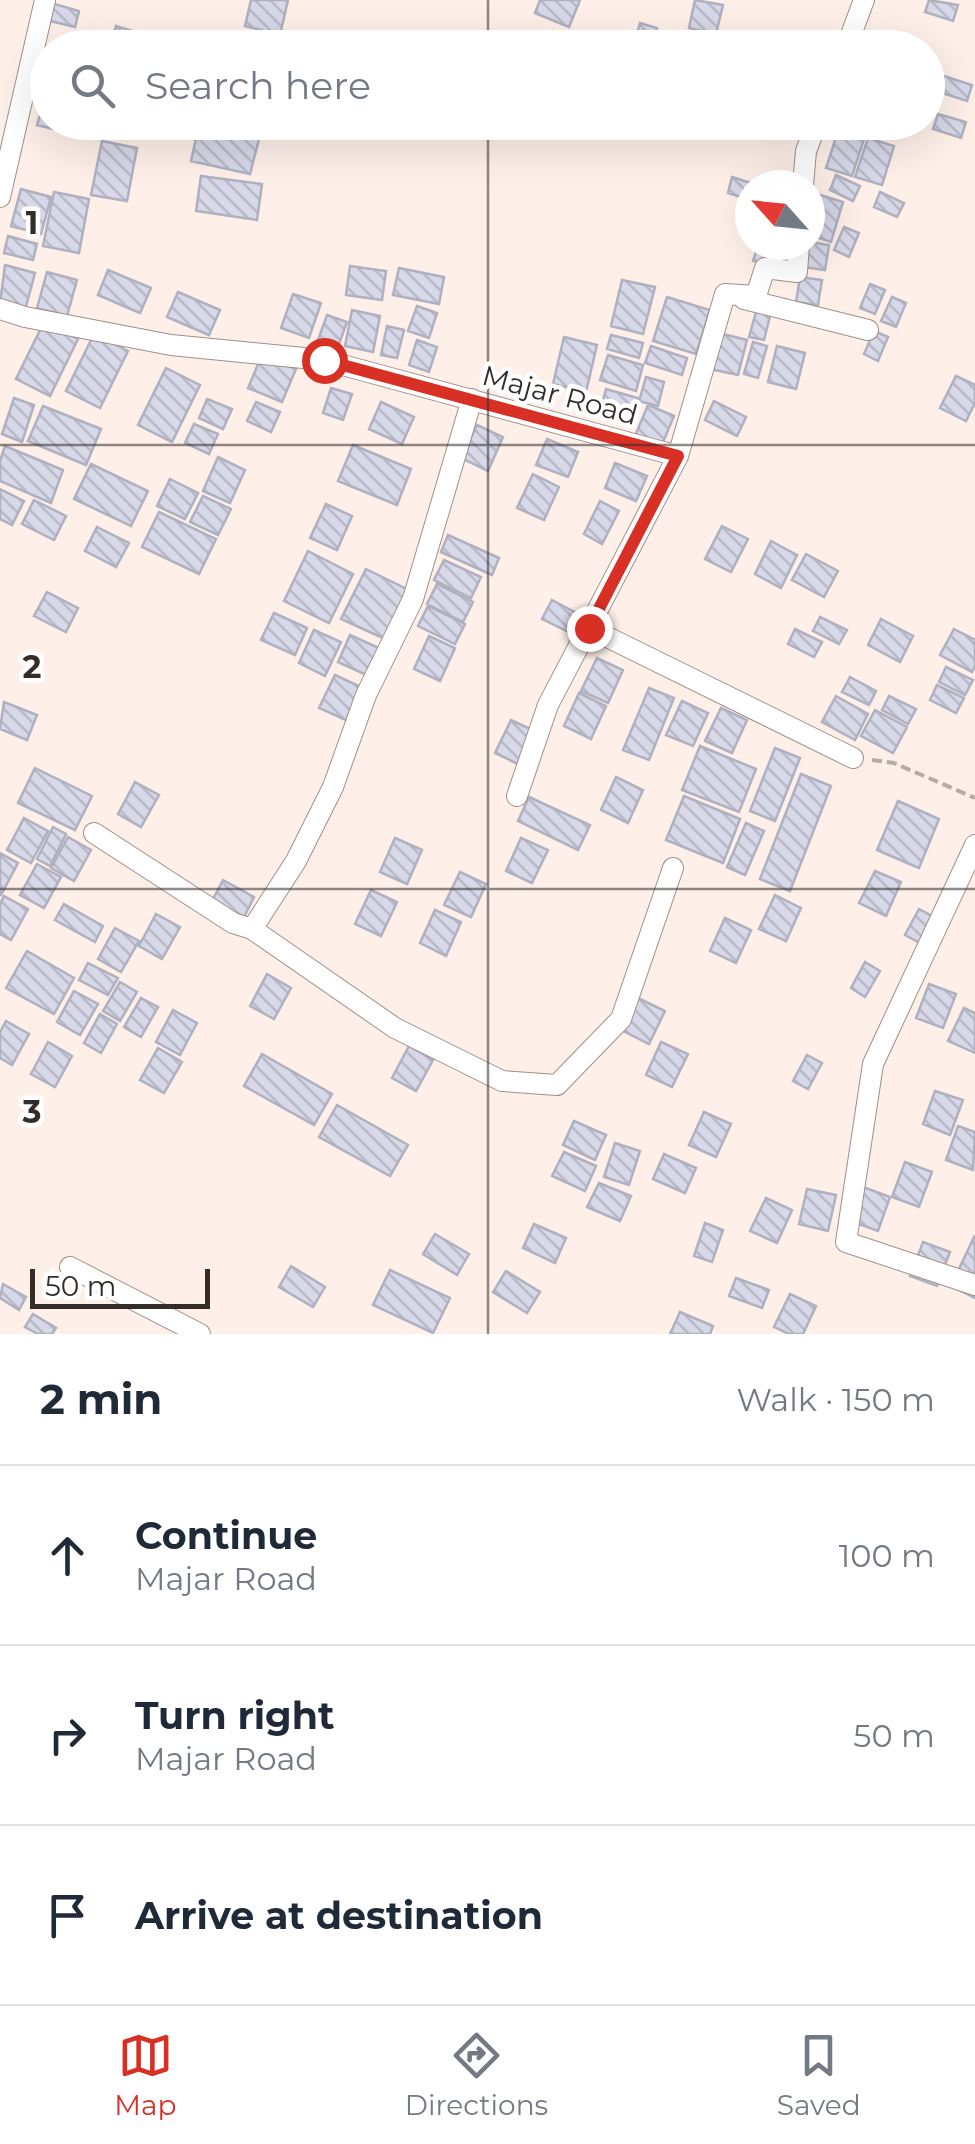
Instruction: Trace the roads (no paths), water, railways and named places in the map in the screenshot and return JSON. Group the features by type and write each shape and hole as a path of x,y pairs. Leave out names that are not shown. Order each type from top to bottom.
{"street":[{"path":"37,30 44,0"},
{"path":"853,30 864,0"},
{"path":"0,197 30,63"},
{"path":"805,170 810,140"},
{"path":"725,294 756,296 765,268 796,272 797,260"},
{"path":"725,294 868,330"},
{"path":"517,796 548,705 678,456 725,294"},
{"name":"Majar Road","path":"0,309 25,318 171,345 324,360 678,456"},
{"path":"252,929 296,861 333,787 366,695 413,598 472,399"},
{"path":"589,628 853,758"},
{"path":"94,833 233,922 252,929 395,1028 502,1081 558,1085 620,1019 673,868"},
{"path":"975,844 873,1064 846,1242 975,1284"},
{"path":"70,1268 200,1334"}]}
